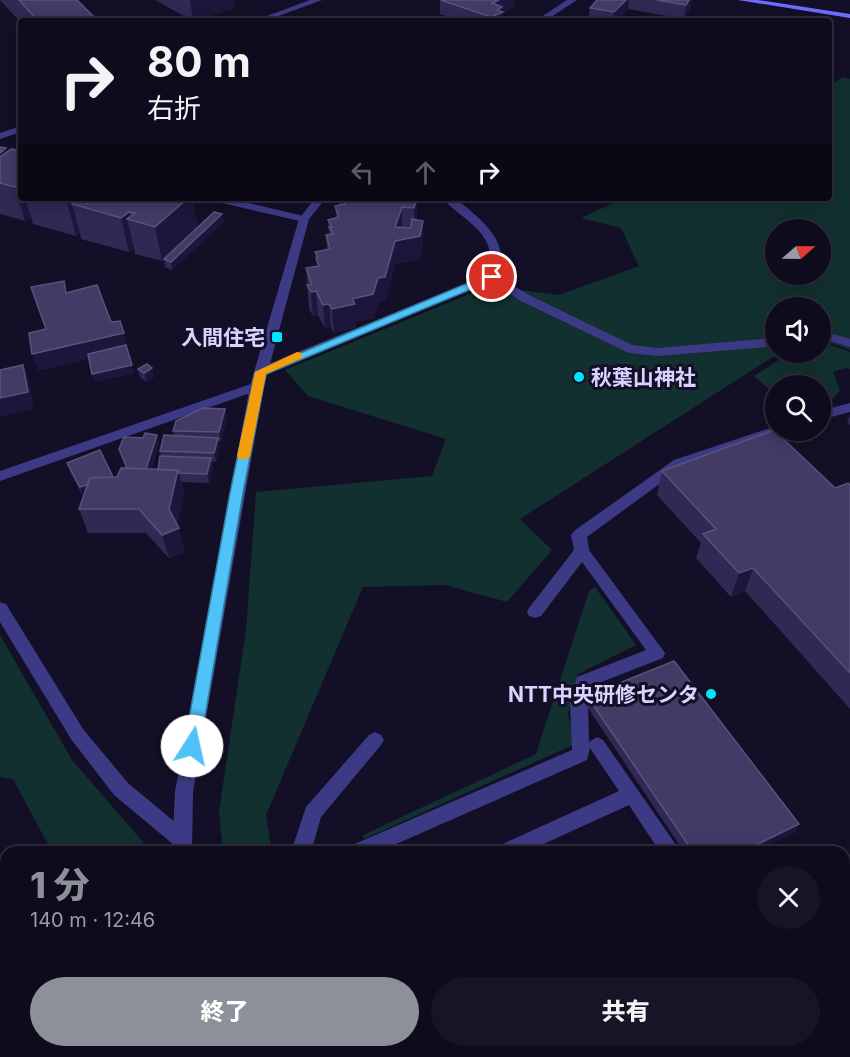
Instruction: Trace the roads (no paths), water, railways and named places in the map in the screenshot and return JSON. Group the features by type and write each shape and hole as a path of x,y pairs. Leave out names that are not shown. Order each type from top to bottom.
{"main road":[{"path":"742,0 850,16"}],"street":[{"path":"266,18 318,0"},
{"path":"544,18 573,0"},
{"path":"0,136 18,130"},
{"path":"226,201 304,219"},
{"path":"182,845 184,792 259,379 304,219 319,201"},
{"path":"451,201 468,213 494,245 498,256 492,277"},
{"path":"492,277 525,298 629,349 657,352 765,343"},
{"path":"0,476 259,379 492,277"},
{"path":"831,337 850,343"},
{"path":"831,413 850,407"},
{"path":"667,846 632,794 595,747 579,704 583,682 657,653 582,551 579,535 679,463 765,434"},
{"path":"535,612 582,551"},
{"path":"0,608 77,734 121,789 182,845"},
{"path":"303,846 313,813 375,740"},
{"path":"371,846 595,747"},
{"path":"518,846 632,794"}],"place":[{"name":"入間住宅","path":"277,337"},
{"name":"秋葉山神社","path":"579,377"},
{"name":"NTT中央研修センタ","path":"711,694"}]}
